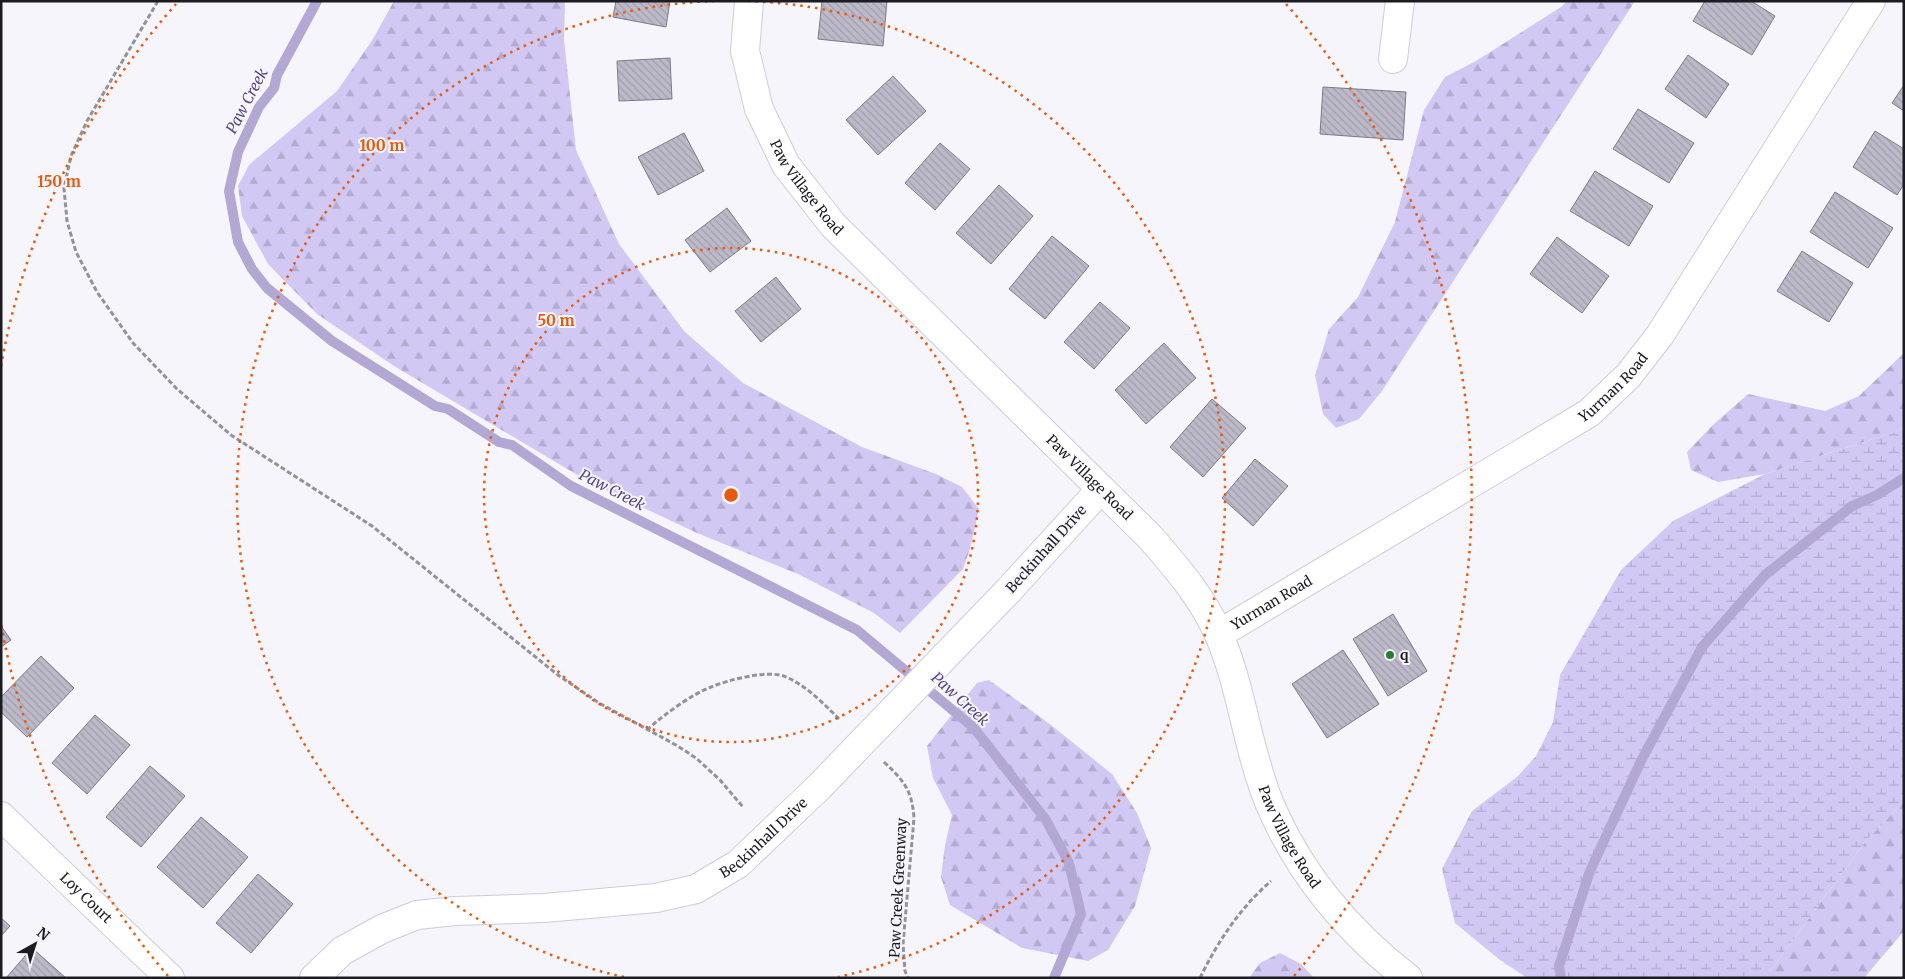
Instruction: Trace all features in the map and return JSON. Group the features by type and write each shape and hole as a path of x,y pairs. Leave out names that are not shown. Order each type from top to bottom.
{"street":[{"name":"Paw Village Road","path":"749,1 745,51 758,109 786,165 833,225 1150,537 1189,582 1219,634 1234,678 1249,739 1269,802 1300,864 1341,916 1379,956 1408,978"},
{"path":"1393,59 1400,1"},
{"name":"Yurman Road","path":"1219,634 1589,413 1628,376 1660,335 1871,1"},
{"name":"Beckinhall Drive","path":"314,978 342,951 382,929 416,915 455,911 544,908 656,898 696,889 738,864 819,787 1009,590 1101,489"},
{"name":"Loy Court","path":"1,816 170,978"}],"path":[{"path":"158,1 87,121 71,156 64,188 67,221 76,252 98,292 132,343 177,389 231,435 372,526 558,675 599,703 696,758 720,780 743,807"},
{"path":"647,730 663,715 710,687 759,674 784,676 803,686 844,724"},
{"name":"Paw Creek Greenway","path":"877,755 905,783 913,802 914,818 904,944 905,970 908,978"},
{"path":"1200,978 1232,923 1253,896 1271,881"}],"green space":[{"path":"394,1 565,1 564,40 576,150 619,244 684,331 743,383 862,447 936,474 962,487 979,509 970,549 963,569 900,633 874,613 798,574 697,533 591,483 394,366 317,314 268,264 242,216 238,186 249,165 337,91 373,39"},
{"path":"1567,1 1635,1 1382,391 1359,419 1336,428 1323,414 1315,375 1329,329 1358,297 1395,222 1424,110 1445,77 1476,61 1561,7"},
{"path":"1904,353 1904,426 1895,432 1765,474 1718,482 1691,470 1687,452 1713,425 1748,394 1825,411 1859,396"},
{"path":"1904,426 1904,801 1865,842 1765,978 1527,978 1500,960 1455,923 1442,869 1472,811 1517,777 1536,756 1553,722 1560,675 1621,570 1673,521 1765,474 1895,432"},
{"path":"989,680 1051,725 1112,774 1137,813 1151,848 1135,906 1108,950 1088,961 1022,948 950,905 941,877 945,845 952,815 933,778 927,746 977,683"},
{"path":"1904,801 1904,931 1864,978 1765,978 1865,842"},
{"path":"1280,953 1301,964 1314,978 1249,978 1260,963"}],"building":[{"path":"616,1 670,1 666,27 613,17"},
{"path":"822,1 887,1 883,46 818,39"},
{"path":"1705,1 1751,1 1775,16 1752,55 1693,21"},
{"path":"1688,55 1729,84 1706,118 1665,89"},
{"path":"670,58 672,99 619,101 617,61"},
{"path":"893,76 926,111 878,155 846,120"},
{"path":"1904,85 1904,111 1892,103"},
{"path":"1323,87 1406,92 1403,140 1320,134"},
{"path":"1638,109 1694,143 1669,183 1613,149"},
{"path":"1875,131 1904,149 1904,184 1897,195 1853,167"},
{"path":"684,133 704,171 658,195 638,157"},
{"path":"940,143 970,169 935,210 905,183"},
{"path":"1595,171 1653,206 1629,246 1570,211"},
{"path":"999,185 1033,216 991,264 956,233"},
{"path":"1835,192 1893,228 1868,268 1810,232"},
{"path":"727,208 751,241 710,272 685,240"},
{"path":"1052,236 1089,266 1045,319 1009,289"},
{"path":"1557,237 1609,276 1582,313 1530,274"},
{"path":"1802,251 1853,283 1829,322 1777,291"},
{"path":"776,277 801,309 761,342 735,311"},
{"path":"1100,302 1130,328 1094,369 1064,342"},
{"path":"1164,343 1196,378 1146,424 1115,390"},
{"path":"1212,399 1246,428 1203,477 1170,447"},
{"path":"1255,459 1288,486 1253,526 1222,498"},
{"name":"q","path":"1393,614 1427,671 1388,696 1353,639"},
{"path":"1,626 11,640 1,647"},
{"path":"1343,650 1379,704 1327,738 1292,684"},
{"path":"41,656 74,688 27,737 1,712 1,697"},
{"path":"95,715 130,745 87,794 52,763"},
{"path":"150,766 185,796 141,847 106,817"},
{"path":"201,817 248,857 203,908 157,867"},
{"path":"258,874 293,904 251,953 216,923"},
{"path":"1,918 10,926 1,936"},
{"path":"32,948 66,978 6,978"}],"waterway":[{"name":"Paw Creek","path":"317,1 277,75 274,88 259,107 238,152 229,191 238,242 252,269 267,288 332,341 435,406 448,409 499,442 512,445 571,486 857,630 974,728 1046,820 1069,863 1081,914 1054,978"},
{"path":"1561,978 1559,966 1590,871 1641,761 1702,647 1765,575 1852,506 1877,495 1904,478"}],"place":[{"name":"q","path":"1390,655"}]}
